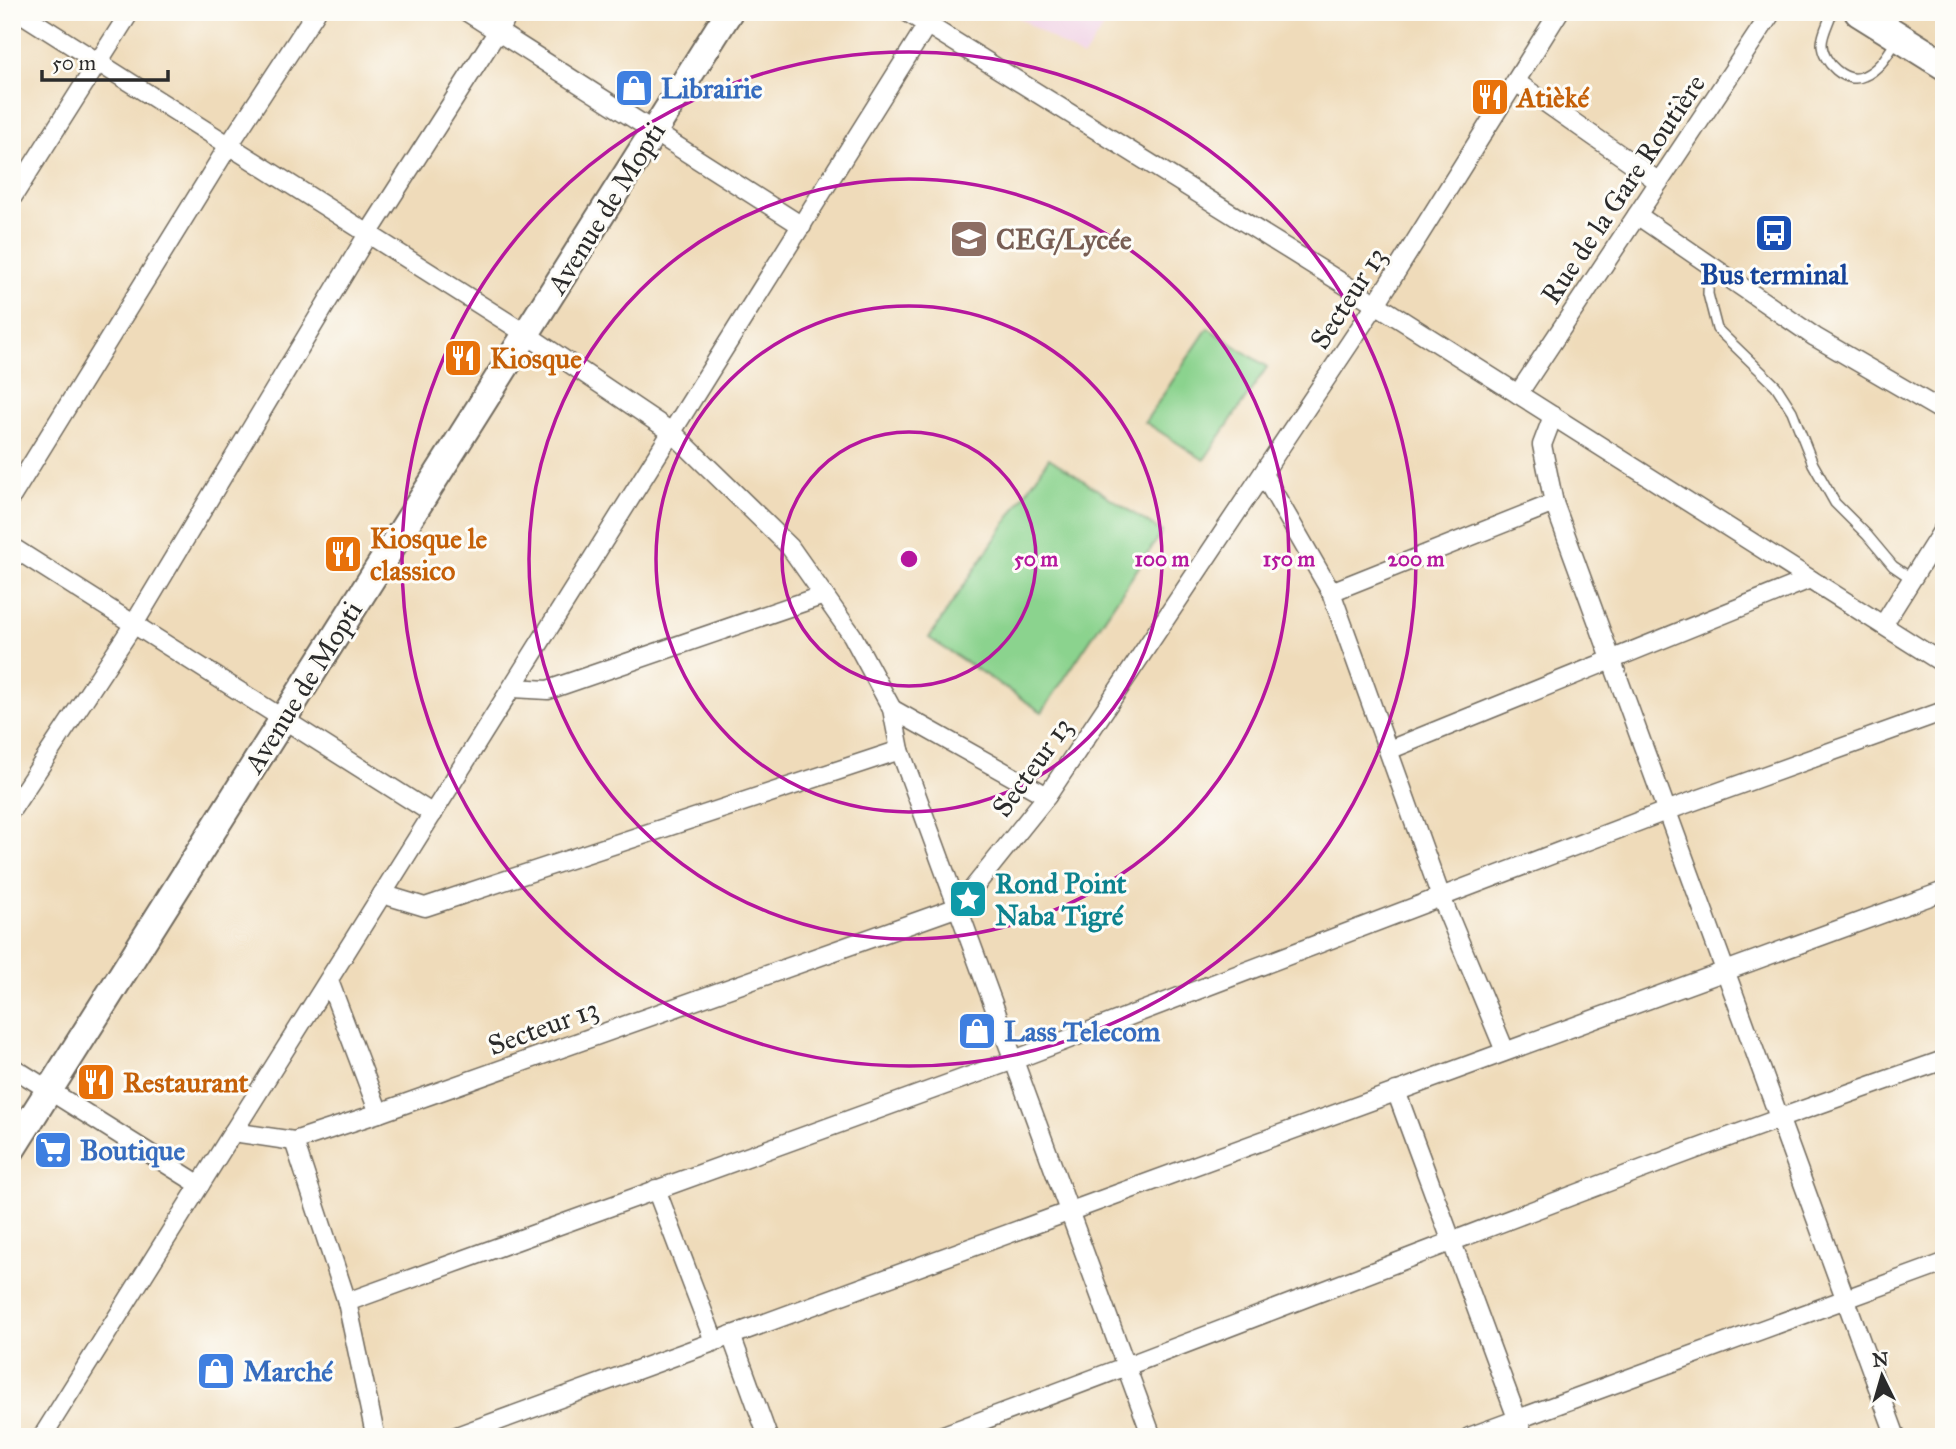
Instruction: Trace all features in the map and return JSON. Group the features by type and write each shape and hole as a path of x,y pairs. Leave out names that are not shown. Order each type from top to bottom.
{"main road":[{"path":"1859,12 1944,65"}],"street":[{"path":"19,12 526,334 673,433 790,547 852,635 892,709 900,750 1152,1437"},
{"path":"12,198 130,12"},
{"path":"12,496 229,145 316,12"},
{"path":"467,12 802,226"},
{"path":"12,809 134,624 368,234 510,12"},
{"name":"Avenue de Mopti","path":"12,1149 729,12"},
{"path":"907,12 931,19 1944,664"},
{"name":"Secteur 13","path":"233,1132 294,1140 379,1113 958,907 1047,796 1376,304 1559,12"},
{"name":"Rue de la Gare Routière","path":"1518,394 1772,12"},
{"path":"41,1437 931,19"},
{"path":"1516,82 1659,182"},
{"path":"1637,215 1815,337 1944,412"},
{"path":"1553,416 1542,445 1554,503 1896,1437"},
{"path":"1263,474 1331,592 1441,897 1506,1051"},
{"path":"1331,592 1554,503"},
{"path":"1883,625 1944,528"},
{"path":"12,547 433,814"},
{"path":"1389,750 1612,662 1810,579"},
{"path":"513,688 548,690 824,595"},
{"path":"892,709 1047,796"},
{"path":"347,1302 1014,1059 1666,811 1944,711"},
{"path":"382,894 425,907 900,750"},
{"path":"454,1437 1944,891"},
{"path":"329,981 379,1113"},
{"path":"938,1437 1779,1117 1944,1060"},
{"path":"12,1067 200,1185"},
{"path":"1396,1091 1524,1437"},
{"path":"294,1140 347,1302 377,1437"},
{"path":"656,1189 768,1437"},
{"path":"1469,1437 1944,1263"}],"lane":[{"path":"1832,12 1822,43 1824,56 1833,69 1850,78 1861,78 1879,66 1899,37"},
{"path":"1709,264 1708,294 1717,329 1782,394 1792,411 1812,464 1835,503 1893,566 1912,579"}],"shaded area":[{"path":"1010,12 1113,12 1083,58"}],"green space":[{"path":"1208,328 1267,367 1204,460 1145,422"},
{"path":"1049,458 1162,532 1042,712 929,638"}],"place":[{"name":"Librairie","path":"634,88"},
{"name":"Atièké","path":"1490,97"},
{"name":"Bus terminal","path":"1774,233"},
{"name":"CEG/Lycée","path":"969,239"},
{"name":"Kiosque","path":"463,358"},
{"name":"Kiosque le classico","path":"343,554"},
{"name":"Rond Point Naba Tigré","path":"968,899"},
{"name":"Lass Telecom","path":"977,1031"},
{"name":"Restaurant","path":"96,1082"},
{"name":"Boutique","path":"53,1150"},
{"name":"Marché","path":"216,1371"}]}
